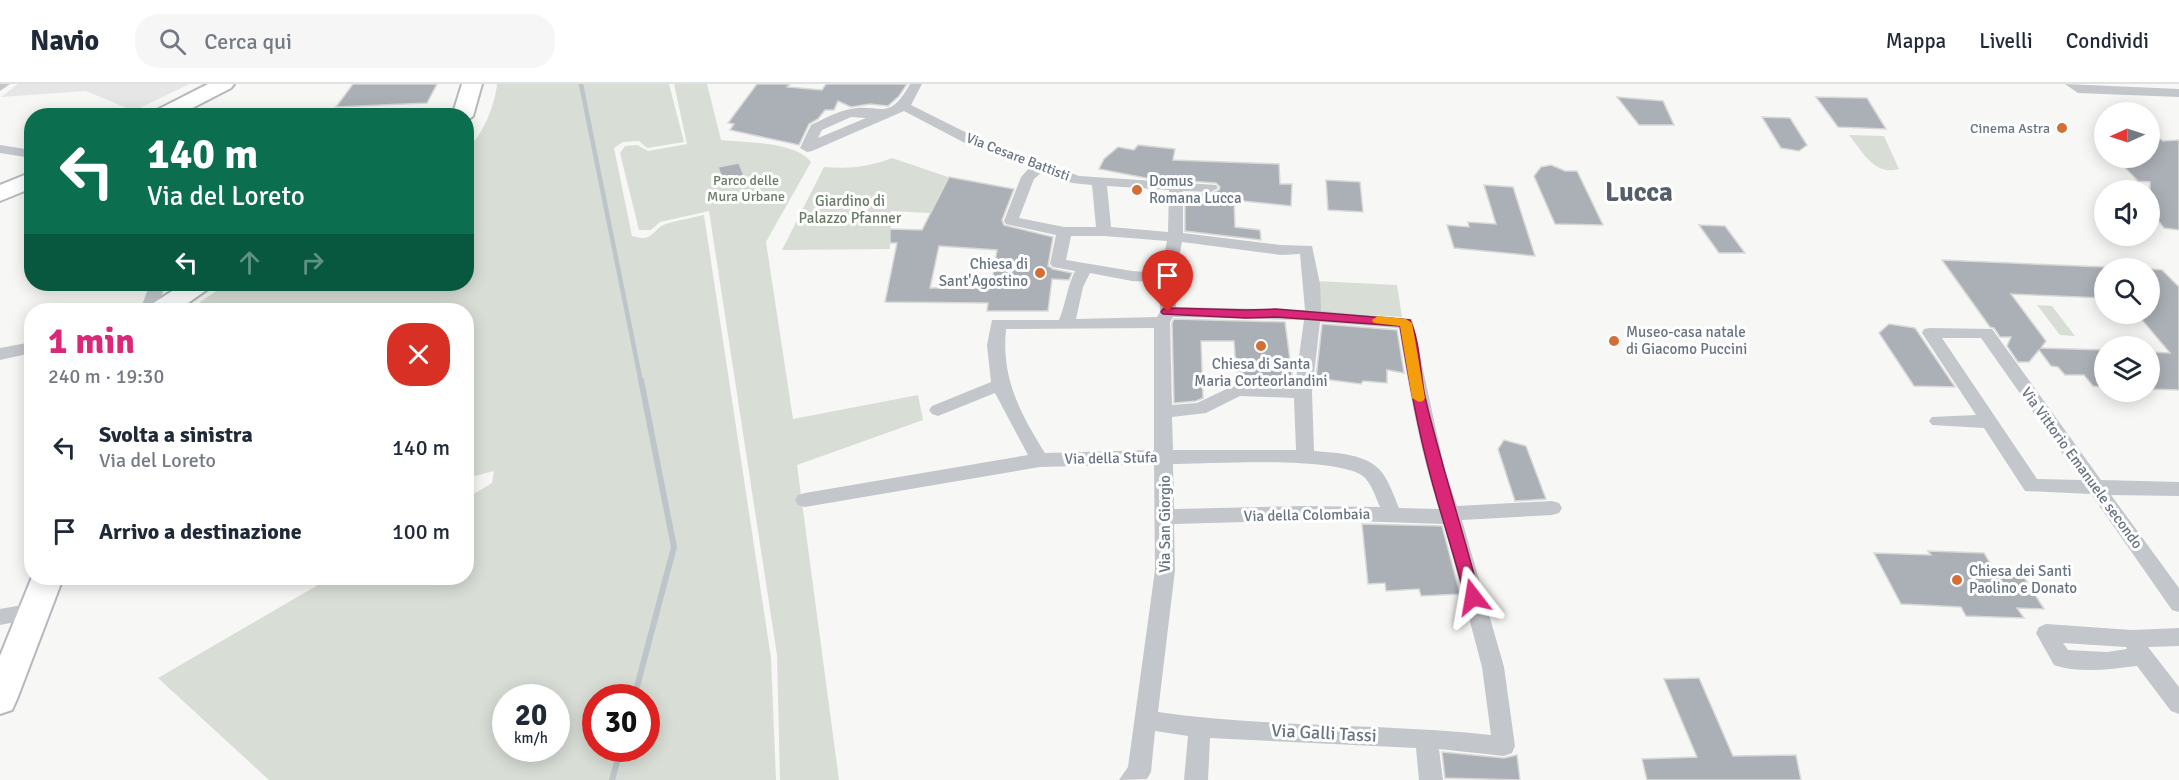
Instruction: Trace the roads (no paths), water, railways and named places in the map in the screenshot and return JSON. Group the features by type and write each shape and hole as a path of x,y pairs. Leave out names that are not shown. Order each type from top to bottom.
{"main road":[{"path":"176,108 224,84"},
{"path":"464,108 472,84"},
{"path":"0,194 24,183"},
{"path":"171,303 189,291"},
{"path":"0,699 44,585"}],"street":[{"path":"0,87 4,84"},
{"path":"890,114 849,113 816,128 807,148 890,114 904,106 916,84"},
{"path":"2173,84 2179,91"},
{"path":"2075,86 2179,91"},
{"name":"Via Cesare Battisti","path":"904,106 968,139 1077,180 1210,188"},
{"path":"0,149 24,153"},
{"path":"1040,166 1028,177 1011,221 1064,232 1104,231 1281,250 1307,249 1312,284 1312,315 1302,392 1305,458"},
{"path":"1100,181 1104,231"},
{"name":"Via San Giorgio","path":"1131,780 1138,772 1157,648 1165,570 1166,457 1163,412 1165,317 1167,278 1174,237 1176,185"},
{"path":"1064,232 1058,264 1132,276 1167,278"},
{"path":"1065,325 1071,311 1075,287 1085,267"},
{"path":"1040,460 1015,419 999,385 994,347 998,324 1065,325 1165,317 1312,315 1406,323 1418,394 1450,516"},
{"name":"Via Vittorio Emanuele secondo","path":"1992,425 1930,333 1986,333 2179,604"},
{"path":"0,354 24,349"},
{"path":"938,410 999,385"},
{"path":"1163,412 1200,409 1237,390 1302,392"},
{"path":"1938,420 1992,425 2032,486 2179,489"},
{"name":"Via della Stufa","path":"805,500 1040,460 1166,457 1305,458 1342,460 1362,467 1372,474 1393,514"},
{"name":"Via della Colombaia","path":"1164,516 1207,518 1303,513 1450,516 1552,508"},
{"name":"Via Galli Tassi","path":"1145,720 1200,728 1426,738 1504,746 1493,668 1450,516"},
{"path":"0,617 34,611"},
{"path":"2179,637 2137,648 2179,704"},
{"path":"1196,780 1200,728"},
{"path":"1426,738 1431,780"}],"waterway":[{"path":"581,84 641,382"},
{"path":"638,684 674,547 641,380"},
{"path":"612,780 617,762"}],"place":[{"name":"Cinema Astra","path":"2062,128"},
{"name":"Domus Romana Lucca","path":"1137,190"},
{"name":"Chiesa di Sant'Agostino","path":"1040,273"},
{"name":"Museo-casa natale di Giacomo Puccini","path":"1614,341"},
{"name":"Chiesa di Santa Maria Corteorlandini","path":"1261,346"},
{"name":"Chiesa dei Santi Paolino e Donato","path":"1957,580"}],"district":[{"name":"Lucca","path":"1639,192"}],"park label":[{"name":"Parco delle Mura Urbane","path":"746,188"},
{"name":"Giardino di Palazzo Pfanner","path":"850,210"}]}
